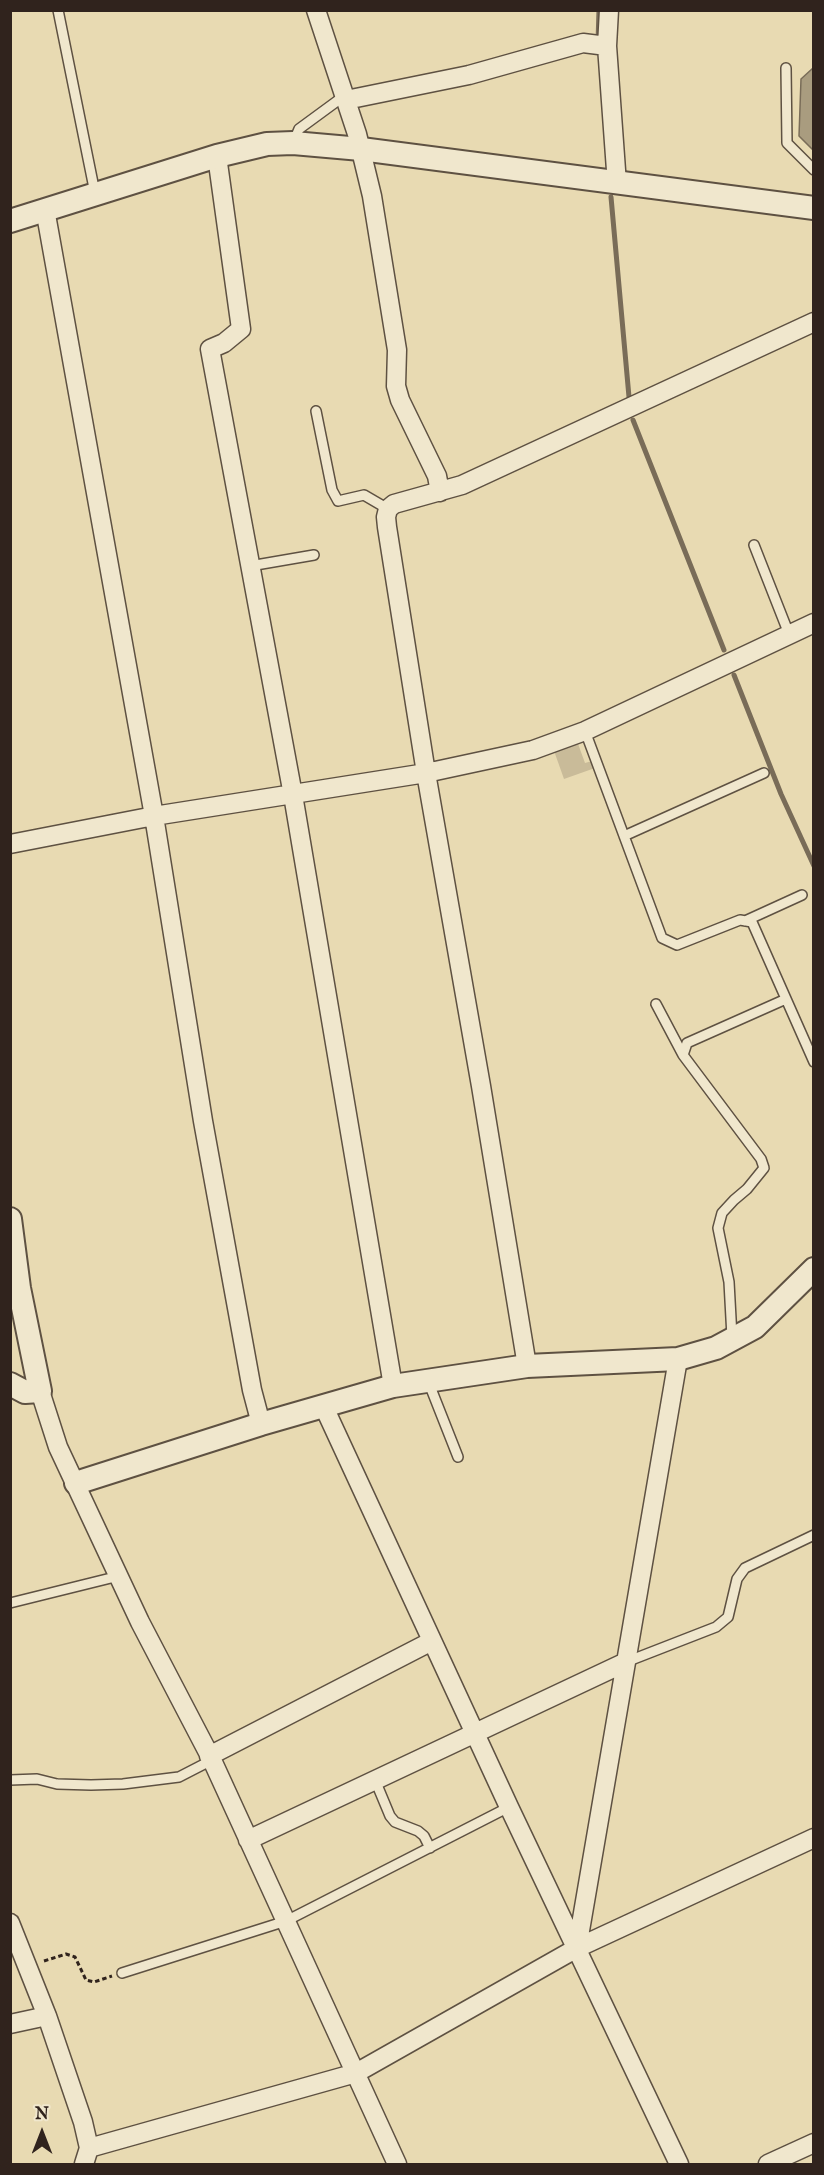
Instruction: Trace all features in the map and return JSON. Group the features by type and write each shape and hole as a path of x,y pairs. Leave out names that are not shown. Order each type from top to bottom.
{"street":[{"path":"316,10 361,149 372,196 397,350 396,386 400,400 437,477 440,492"},
{"path":"609,10 607,46 617,183"},
{"path":"345,98 480,72 583,43 607,46"},
{"path":"10,220 217,156 267,144 293,143 361,149 813,208"},
{"path":"217,156 241,329 224,343 210,349 293,795 393,1386"},
{"path":"45,209 154,816 203,1121 250,1378 261,1424"},
{"path":"527,1366 426,773 387,527 388,509 394,504 462,485 813,322"},
{"path":"10,844 154,816 426,773 533,750 585,731 813,623"},
{"path":"10,1219 19,1288 40,1391 58,1447 140,1622 249,1840 397,2164"},
{"path":"76,1483 261,1424 393,1386 527,1366 678,1359 716,1348 755,1327 813,1269"},
{"path":"577,1948 678,1359"},
{"path":"10,1384 25,1392 40,1391"},
{"path":"324,1407 474,1733 679,2164"},
{"path":"210,1758 432,1641"},
{"path":"249,1840 626,1662"},
{"path":"10,1923 47,2016 83,2122 87,2156 356,2073 577,1948 813,1838"},
{"path":"10,2024 47,2016"},
{"path":"768,2164 813,2143"}],"lane":[{"path":"58,10 95,194"},
{"path":"786,68 787,143 813,170"},
{"path":"293,143 299,129 345,98"},
{"path":"316,411 332,490 338,501 364,495 388,509"},
{"path":"754,545 789,634"},
{"path":"250,566 314,555"},
{"path":"585,731 662,938 677,945 740,920 752,922 813,1062"},
{"path":"624,836 764,773"},
{"path":"745,921 802,895"},
{"path":"683,1055 687,1043 786,999"},
{"path":"656,1004 683,1055 761,1159 764,1168 747,1189 722,1213 718,1228 729,1282 732,1339"},
{"path":"428,1381 458,1457"},
{"path":"626,1662 716,1626 728,1617 737,1580 745,1568 813,1535"},
{"path":"10,1603 119,1576"},
{"path":"10,1780 37,1779 57,1784 123,1784 179,1777 210,1758"},
{"path":"375,1780 395,1822 424,1836 430,1848"},
{"path":"122,1973 286,1921 509,1807"}],"path":[{"path":"27,1966 66,1954 75,1957 86,1980 94,1982 122,1973"}],"shaded area":[{"path":"813,68 813,150 799,136 801,79"},
{"path":"577,741 585,763 592,761 595,768 564,779 553,748"}],"waterway":[{"path":"598,42 599,10"},
{"path":"611,197 629,397"},
{"path":"633,420 724,650"},
{"path":"734,675 781,794 814,866"}]}
